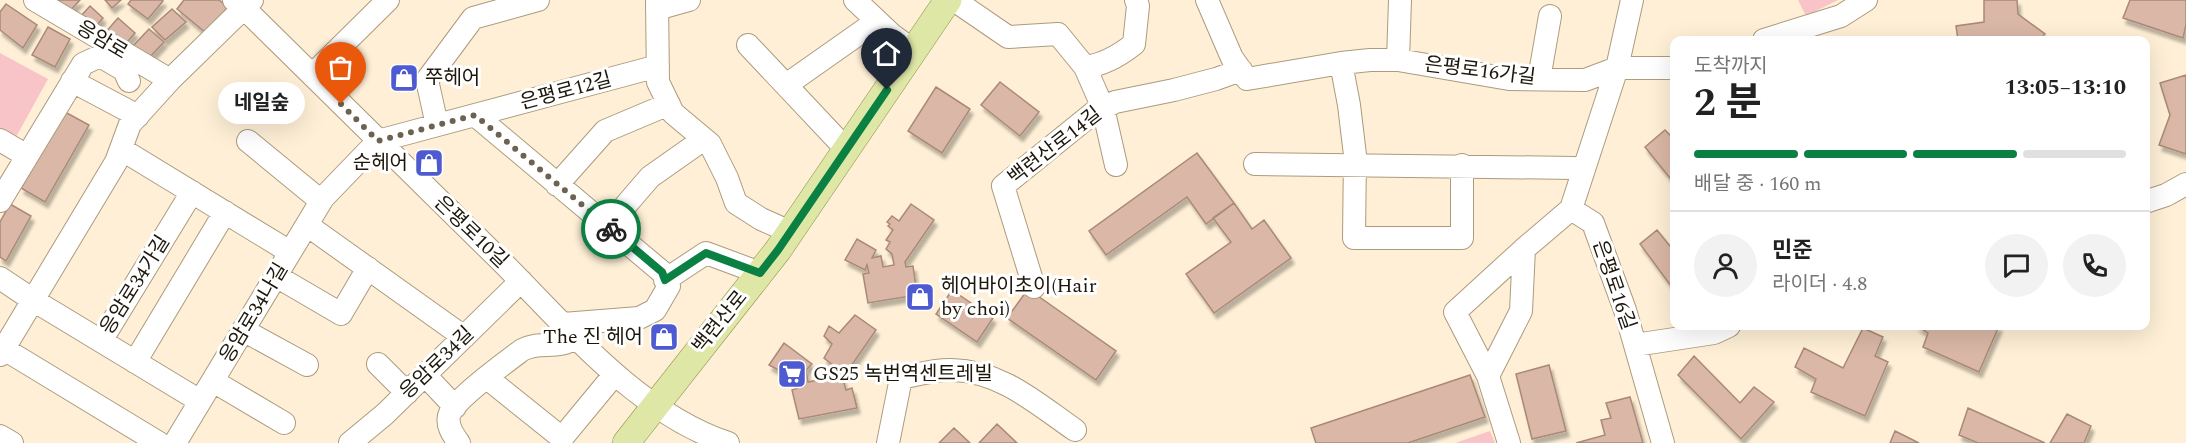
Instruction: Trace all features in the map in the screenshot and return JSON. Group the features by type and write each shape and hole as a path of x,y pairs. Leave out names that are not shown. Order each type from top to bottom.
{"main road":[{"name":"백련산로","path":"626,443 790,232 948,0"}],"street":[{"name":"응암로","path":"35,0 170,80"},
{"path":"312,75 388,0"},
{"path":"437,126 427,80 473,18 538,0"},
{"path":"689,0 657,5 658,82 673,113 710,144 736,202 760,219 790,232"},
{"path":"855,0 914,51"},
{"path":"954,0 1008,37 1058,34 1085,67 1103,108 1116,165"},
{"path":"1085,67 1096,66 1124,52 1134,44 1138,6 1136,0"},
{"path":"1398,60 1400,0"},
{"path":"1509,443 1488,376 1455,312 1571,208 1617,68 1632,0"},
{"path":"1777,36 1841,16 1866,0"},
{"path":"1211,1 1232,58 1241,70"},
{"path":"159,443 2,352 116,162 130,124 244,3"},
{"name":"은평로10길","path":"244,3 312,75 614,375 655,405 708,436 728,443"},
{"path":"1539,79 1550,16"},
{"path":"786,85 877,21"},
{"path":"748,45 846,149"},
{"path":"0,201 83,64 100,56 124,70 129,81"},
{"name":"은평로16가길","path":"1341,63 1398,60 1509,79 1585,80 1617,68"},
{"path":"1341,63 1349,105 1354,165 1354,238 1462,238 1462,165"},
{"name":"백련산로14길","path":"1034,287 1003,186 1092,114 1115,102 1184,87 1241,70 1248,79 1341,63"},
{"name":"은평로12길","path":"475,115 658,66"},
{"path":"1617,68 1670,68"},
{"path":"72,81 138,116"},
{"path":"557,185 605,131 669,104"},
{"path":"378,141 475,115 662,272 669,286 655,310 639,318 570,331 566,345 532,345 522,350 487,378 450,413 448,424 452,440"},
{"path":"608,227 650,177 704,139"},
{"path":"0,140 27,156"},
{"path":"248,141 321,201"},
{"name":"응암로34나길","path":"175,443 321,201 378,141"},
{"path":"121,148 290,252"},
{"path":"1255,164 1462,165 1574,168 1583,171"},
{"path":"2150,200 2186,184"},
{"name":"응암로34가길","path":"33,300 101,341 192,192"},
{"name":"은평로16길","path":"1571,208 1593,223 1625,310 1663,443"},
{"path":"135,362 225,212"},
{"path":"307,225 464,337"},
{"path":"1488,376 1521,311 1524,249"},
{"path":"665,280 706,253 760,273"},
{"path":"276,276 341,314 368,268"},
{"path":"0,278 33,300"},
{"name":"응암로34길","path":"350,443 385,414 521,281"},
{"path":"243,330 307,365"},
{"path":"1635,345 1714,333 1720,330"},
{"path":"101,341 200,401"},
{"path":"378,364 406,393"},
{"path":"888,443 901,378 950,370 986,375 1016,388 1075,430"},
{"path":"425,375 455,407"},
{"path":"487,378 562,438 614,375"},
{"path":"213,381 284,423"},
{"path":"0,436 12,443"}],"shaded area":[{"path":"1798,0 1838,0 1806,16"},
{"path":"0,53 48,79 16,137 0,128"},
{"path":"1490,431 1495,443 1455,443"}],"building":[{"path":"56,0 80,0 69,12"},
{"path":"105,0 121,0 112,8"},
{"path":"131,0 163,1 148,19 128,4"},
{"path":"184,0 219,0 228,7 206,33 177,9"},
{"path":"1984,0 2017,0 2018,14 2045,34 2043,36 1957,36 1956,26 1984,22"},
{"path":"2130,0 2186,0 2186,25 2183,38 2123,18"},
{"path":"6,4 37,25 23,48 0,30 0,12"},
{"path":"90,6 103,18 92,31 78,19"},
{"path":"172,9 186,22 165,40 152,27"},
{"path":"118,18 135,33 122,48 105,33"},
{"path":"48,27 70,39 55,67 32,55"},
{"path":"149,29 164,42 148,59 133,46"},
{"path":"2186,75 2186,154 2159,145 2170,115 2160,83"},
{"path":"1000,82 1039,112 1020,136 981,105"},
{"path":"936,87 970,109 942,153 908,131"},
{"path":"65,112 89,125 45,202 21,188"},
{"path":"1665,130 1670,135 1670,178 1645,147"},
{"path":"1197,153 1234,203 1206,224 1187,197 1106,255 1089,231"},
{"path":"1234,203 1252,229 1264,220 1291,258 1214,313 1186,274 1231,242 1213,218"},
{"path":"10,204 31,216 6,261 0,257 0,222"},
{"path":"911,204 934,220 905,262 906,267 913,266 917,295 868,303 863,274 869,273 867,265 865,270 845,260 857,239 876,250 872,258 881,256 883,267 894,265 892,254 886,249 890,242 886,240 893,230 887,222 892,216 899,221"},
{"path":"1657,230 1670,246 1670,285 1640,244"},
{"path":"1028,289 1116,351 1096,380 1007,318"},
{"path":"952,290 993,318 977,342 936,314"},
{"path":"855,315 876,330 847,372 841,373 846,390 852,388 857,408 799,419 792,390 798,388 797,380 769,365 784,343 812,364 806,370 808,382 837,376 835,367 824,358 832,344 824,336 829,326 839,333"},
{"path":"1862,330 1883,337 1875,356 1888,362 1865,416 1811,392 1816,379 1795,367 1804,348 1843,368"},
{"path":"1923,330 1997,330 1979,372 1923,347 1928,333"},
{"path":"1694,356 1740,403 1754,387 1774,402 1741,439 1678,375"},
{"path":"1549,365 1566,431 1532,439 1516,374"},
{"path":"1470,375 1485,417 1408,443 1316,443 1311,428"},
{"path":"1630,397 1643,443 1576,443 1605,435 1601,420 1611,418 1606,403"},
{"path":"1968,408 2045,443 1978,443 1959,435"},
{"path":"2067,414 2091,426 2084,443 2050,443"},
{"path":"997,424 1017,443 979,443"},
{"path":"954,428 970,443 939,443"},
{"path":"1895,431 1919,443 1890,443"}],"way so far":[{"path":"341,104 378,141 475,115 611,229"}],"place":[{"name":"쭈헤어","path":"404,78"},
{"name":"네일숲","path":"341,104"},
{"name":"순헤어","path":"429,163"},
{"name":"헤어바이초이(Hair by choi)","path":"920,297"},
{"name":"The 진 헤어","path":"664,337"},
{"name":"GS25 녹번역센트레빌","path":"792,374"}],"route":[{"path":"611,229 662,272 665,280 706,253 760,273 887,90"}]}
